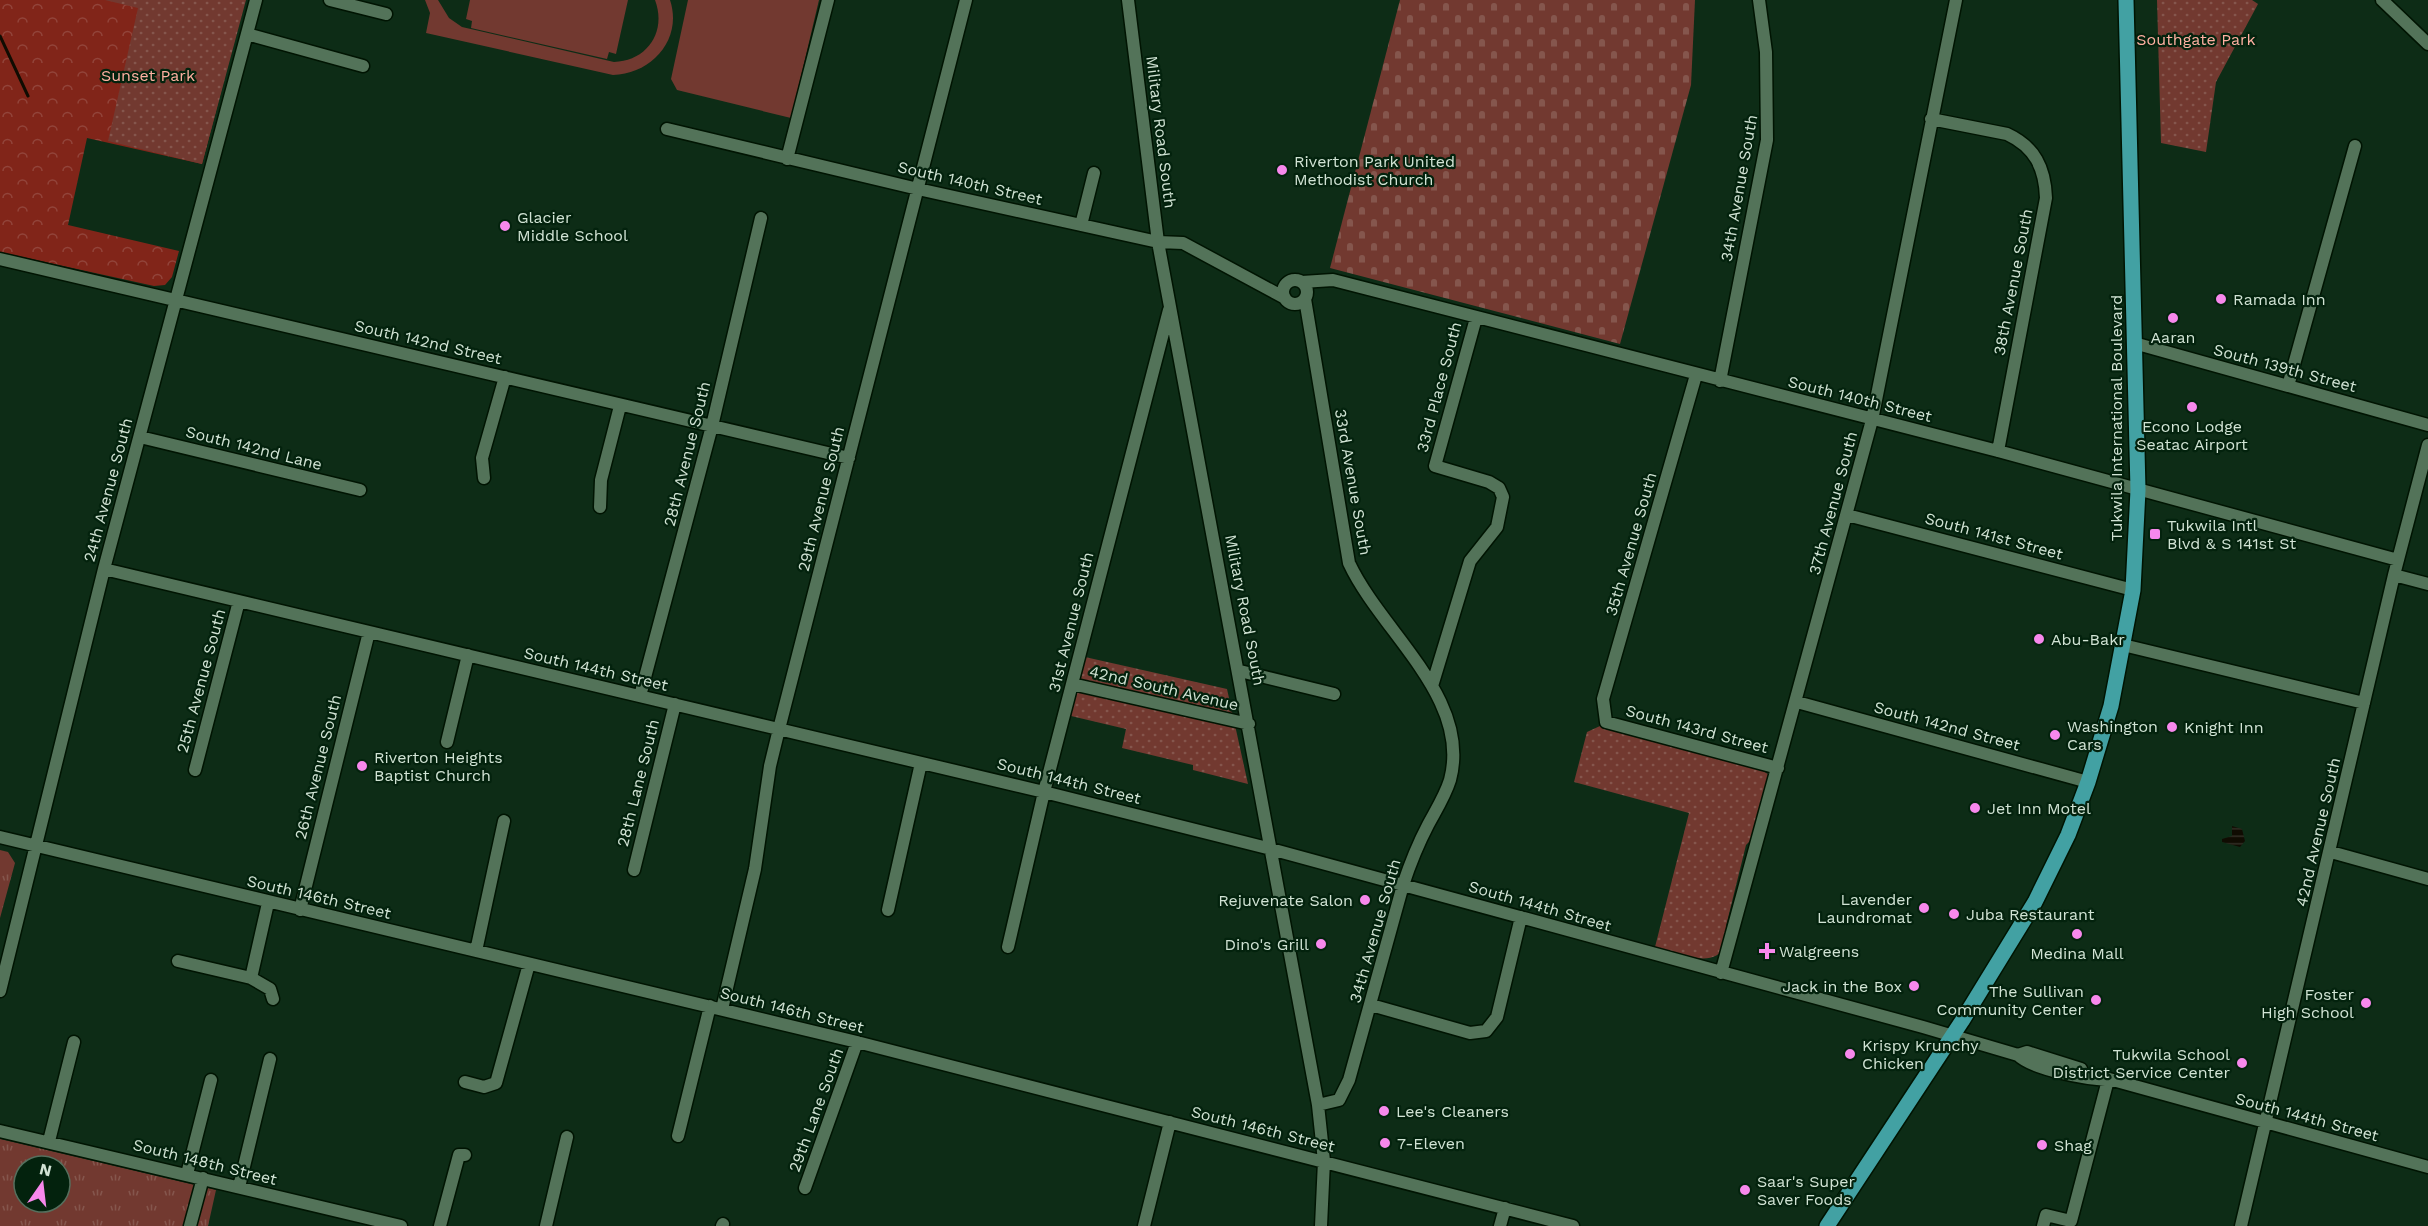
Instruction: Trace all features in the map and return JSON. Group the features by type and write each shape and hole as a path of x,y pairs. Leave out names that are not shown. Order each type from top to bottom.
{"main road":[{"name":"Tukwila International Boulevard","path":"1827,1226 1953,1035 2035,902 2066,842 2112,706 2133,590 2138,490 2126,0"}],"street":[{"name":"24th Avenue South","path":"0,991 105,569 256,0"},
{"path":"330,0 386,14"},
{"path":"787,159 828,0"},
{"name":"29th Avenue South","path":"678,1136 755,868 770,766 778,729 966,0"},
{"name":"Military Road South","path":"1128,0 1158,242 1240,671 1318,1105 1324,1161 1321,1226"},
{"name":"34th Avenue South","path":"1720,381 1767,140 1766,52 1759,0"},
{"name":"37th Avenue South","path":"1721,973 1779,768 1872,420 1956,0"},
{"path":"2382,0 2428,44"},
{"path":"247,34 363,66"},
{"name":"38th Avenue South","path":"1931,119 2007,134 2031,150 2040,164 2045,179 2046,198 1998,451"},
{"name":"South 140th Street","path":"667,129 918,189 1158,242 1183,243 1259,282 1270,292 1288,296"},
{"path":"2288,386 2355,146"},
{"path":"1081,225 1094,173"},
{"name":"28th Avenue South","path":"640,696 712,426 761,218"},
{"name":"South 142nd Street","path":"0,259 849,458"},
{"path":"1288,296 1291,280 1307,288"},
{"name":"South 140th Street","path":"1307,288 1333,280 1998,451 2398,560"},
{"path":"1288,296 1307,288"},
{"name":"33rd Avenue South","path":"1307,288 1311,332 1349,563 1364,592 1432,686"},
{"name":"33rd Avenue South","path":"1288,296 1311,332"},
{"name":"31st Avenue South","path":"1008,947 1044,792 1170,306"},
{"name":"33rd Place South","path":"1432,686 1470,561 1497,527 1503,503 1499,488 1490,482 1435,466 1476,318"},
{"name":"South 139th Street","path":"2134,343 2428,425"},
{"name":"35th Avenue South","path":"1606,722 1603,699 1696,375"},
{"path":"484,478 482,458 505,376"},
{"path":"600,507 602,480 620,406"},
{"name":"South 142nd Lane","path":"140,436 360,490"},
{"name":"42nd Avenue South","path":"2241,1226 2331,852 2394,575 2428,446"},
{"name":"South 141st Street","path":"1847,515 2133,590"},
{"name":"South 144th Street","path":"105,569 1044,792 1271,849 1953,1035 2019,1055 2024,1061 2032,1064 2093,1079 2108,1080 2428,1167"},
{"path":"2394,575 2428,584"},
{"name":"25th Avenue South","path":"195,770 239,601"},
{"name":"26th Avenue South","path":"300,910 369,632"},
{"path":"2123,645 2364,703"},
{"path":"447,742 468,655"},
{"path":"1240,671 1334,694"},
{"name":"42nd South Avenue","path":"1072,684 1249,724"},
{"name":"34th Avenue South","path":"1318,1105 1339,1100 1343,1093 1371,1005 1403,885 1413,857 1445,792 1453,761 1454,742 1451,725 1432,686"},
{"name":"South 142nd Street","path":"1797,702 2088,782"},
{"name":"28th Lane South","path":"634,870 675,704"},
{"name":"South 143rd Street","path":"1606,722 1779,768"},
{"path":"888,910 921,763"},
{"path":"476,951 504,821"},
{"name":"South 146th Street","path":"0,837 268,903 857,1042 1573,1226"},
{"path":"2331,852 2428,879"},
{"path":"251,978 268,903"},
{"path":"1371,1005 1470,1033 1486,1031 1497,1017 1521,918"},
{"path":"178,961 251,978 270,989 273,999"},
{"path":"465,1082 484,1087 496,1083 529,964"},
{"path":"49,1141 74,1042"},
{"name":"29th Lane South","path":"805,1188 857,1042"},
{"path":"239,1187 270,1059"},
{"path":"187,1174 211,1080"},
{"path":"2043,1226 2046,1215 2071,1221 2108,1080"},
{"path":"1144,1226 1170,1122"},
{"name":"South 148th Street","path":"0,1131 396,1225"},
{"path":"546,1226 567,1137"},
{"path":"440,1226 459,1155 465,1155"},
{"path":"190,1226 203,1178"},
{"path":"1500,1226 1505,1208"}],"green space":[{"name":"Sunset Park","path":"0,0 245,0 202,164 87,138 68,225 179,251 172,277 165,285 154,286 0,252"},
{"path":"105,0 246,0 202,164 108,141 138,8"},
{"path":"425,0 438,0 449,18 462,27 614,62 636,56 651,43 658,23 655,0 670,0 673,14 672,28 668,41 652,61 627,73 613,75 426,33 430,13"},
{"path":"470,0 628,0 616,54 609,52 607,59 471,28 472,21 466,19"},
{"path":"688,0 819,0 791,118 677,90 671,79"},
{"path":"1400,0 1695,0 1691,85 1620,344 1330,268"},
{"name":"Southgate Park","path":"2157,0 2252,0 2258,4 2216,82 2206,152 2161,143"},
{"path":"1085,657 1227,689 1248,784 1193,770 1193,765 1122,748 1126,729 1071,716"},
{"path":"1600,726 1762,770 1769,775 1754,837 1746,845 1726,926 1724,945 1720,953 1713,957 1694,958 1655,947 1689,813 1574,782 1587,732"},
{"path":"0,850 8,852 15,863 0,918"},
{"path":"0,1139 64,1154 12,1154 12,1214 72,1214 72,1156 216,1190 208,1226 0,1226"}],"shaded area":[{"path":"2232,826 2242,829 2245,841 2240,847 2222,842 2222,839 2232,836"}],"waterway":[{"path":"0,36 28,96"}],"place":[{"name":"Riverton Park United Methodist Church","path":"1282,170"},
{"name":"Glacier Middle School","path":"505,226"},
{"name":"Ramada Inn","path":"2221,299"},
{"name":"Aaran","path":"2173,318"},
{"name":"Econo Lodge Seatac Airport","path":"2192,407"},
{"name":"Tukwila Intl Blvd & S 141st St","path":"2155,534"},
{"name":"Abu-Bakr","path":"2039,639"},
{"name":"Knight Inn","path":"2172,727"},
{"name":"Washington Cars","path":"2055,735"},
{"name":"Riverton Heights Baptist Church","path":"362,766"},
{"name":"Jet Inn Motel","path":"1975,808"},
{"name":"Rejuvenate Salon","path":"1365,900"},
{"name":"Lavender Laundromat","path":"1924,908"},
{"name":"Juba Restaurant","path":"1954,914"},
{"name":"Medina Mall","path":"2077,934"},
{"name":"Dino's Grill","path":"1321,944"},
{"name":"Walgreens","path":"1767,951"},
{"name":"Jack in the Box","path":"1914,986"},
{"name":"The Sullivan Community Center","path":"2096,1000"},
{"name":"Foster High School","path":"2366,1003"},
{"name":"Krispy Krunchy Chicken","path":"1850,1054"},
{"name":"Tukwila School District Service Center","path":"2242,1063"},
{"name":"Lee's Cleaners","path":"1384,1111"},
{"name":"7-Eleven","path":"1385,1143"},
{"name":"Shag","path":"2042,1145"},
{"name":"Saar's Super Saver Foods","path":"1745,1190"}]}
